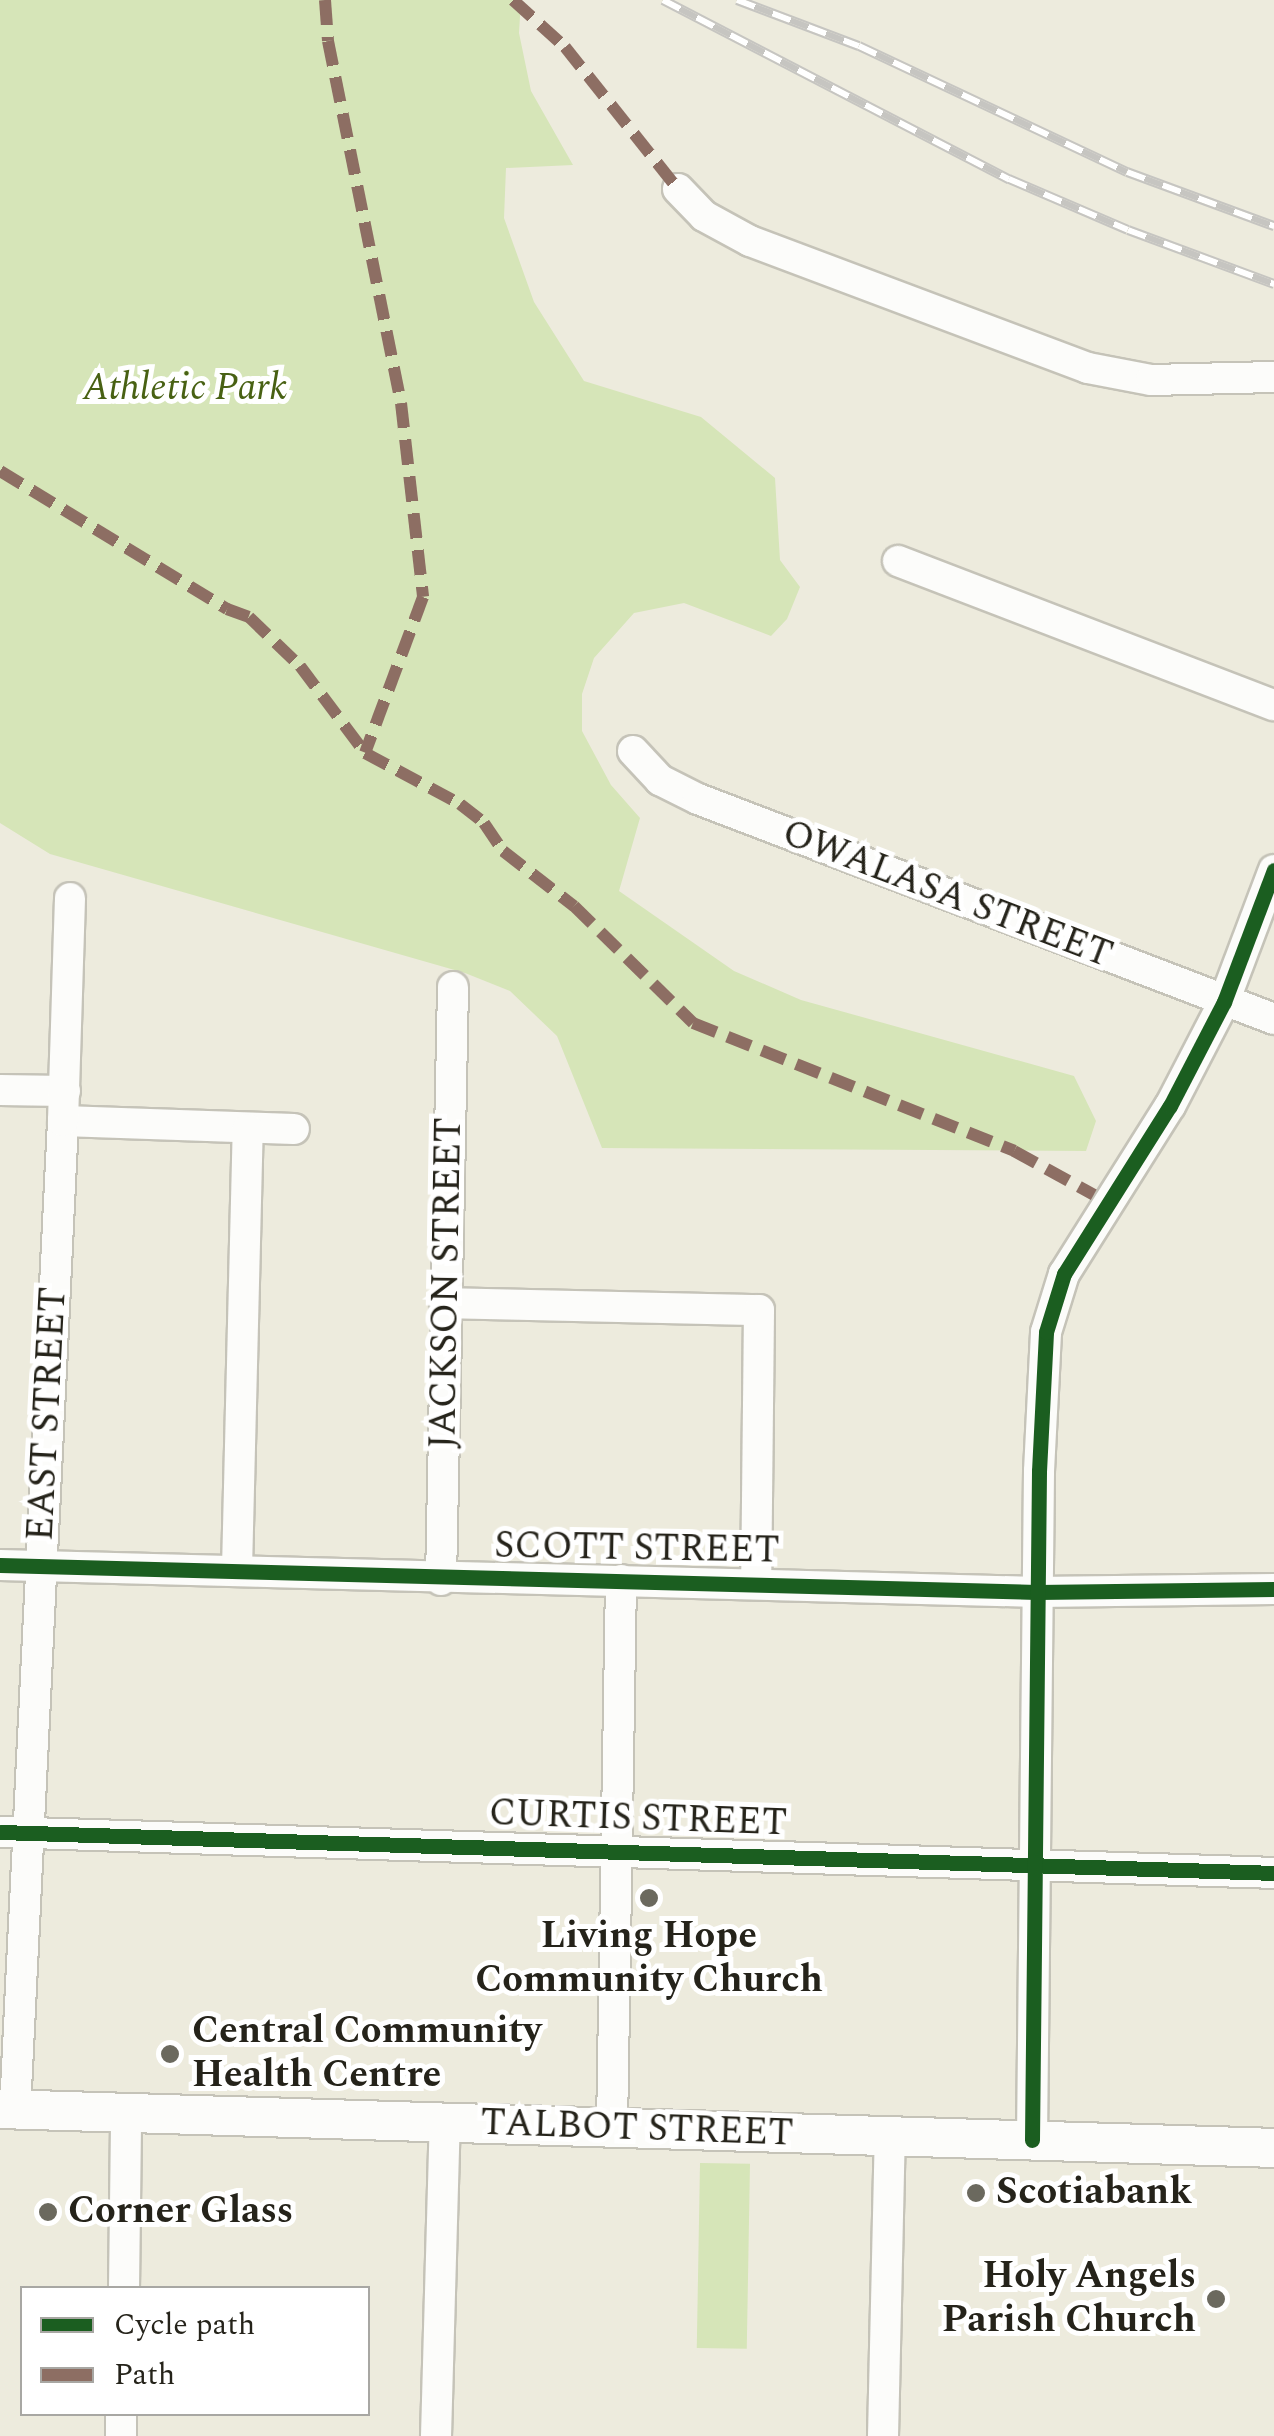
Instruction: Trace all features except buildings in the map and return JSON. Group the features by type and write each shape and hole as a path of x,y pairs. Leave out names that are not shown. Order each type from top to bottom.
{"main road":[{"name":"TALBOT STREET","path":"8,2110 1274,2148"}],"street":[{"path":"678,189 704,216 750,241 1088,368 1151,380 1274,376"},
{"path":"898,561 1274,705"},
{"name":"OWALASA STREET","path":"633,752 660,780 698,799 1274,1019"},
{"path":"1032,2140 1037,1592 1044,1348 1058,1288 1170,1106 1224,1002 1274,870"},
{"name":"EAST STREET","path":"8,2110 14,1832 39,1567 64,1106 70,898"},
{"name":"JACKSON STREET","path":"442,1580 453,987"},
{"path":"0,1090 64,1106 248,1129 294,1128"},
{"path":"237,1569 248,1129"},
{"path":"445,1303 759,1310 756,1582"},
{"name":"SCOTT STREET","path":"0,1566 1037,1592 1239,1593 1274,1589"},
{"path":"612,2128 621,1580"},
{"name":"CURTIS STREET","path":"14,1832 1274,1874"},
{"path":"124,2286 126,2114"},
{"path":"436,2436 446,2123"},
{"path":"883,2436 890,2137"}],"green space":[{"name":"Athletic Park","path":"0,0 521,0 519,33 531,91 573,165 506,168 504,218 534,302 584,381 701,417 775,478 780,560 800,587 787,619 771,636 684,603 634,613 594,658 582,694 582,731 611,785 640,818 619,891 734,971 801,1000 1074,1076 1096,1121 1086,1151 602,1148 557,1036 510,991 465,973 50,854 0,823"},
{"path":"700,2163 750,2164 747,2349 697,2348"}],"railway":[{"path":"663,0 1009,179 1128,230 1274,284"},
{"path":"737,0 859,46 1127,172 1274,226"}],"marked path":[{"path":"325,0 328,41 401,403 423,597 365,753"},
{"path":"513,0 565,47 678,189"},
{"path":"0,471 227,609 249,617 300,666 365,753 460,804 484,823 503,851 574,906 693,1023 1014,1151 1094,1195"}],"cycle path":[{"path":"1032,2140 1039,1471 1046,1332 1064,1274 1170,1106 1224,1002 1274,870"},
{"path":"0,1565 1037,1592 1274,1589"},
{"path":"0,1832 1274,1873"}],"place":[{"name":"Living Hope Community Church","path":"649,1898"},
{"name":"Central Community Health Centre","path":"170,2054"},
{"name":"Scotiabank","path":"976,2193"},
{"name":"Corner Glass","path":"48,2212"},
{"name":"Holy Angels Parish Church","path":"1216,2299"}]}
